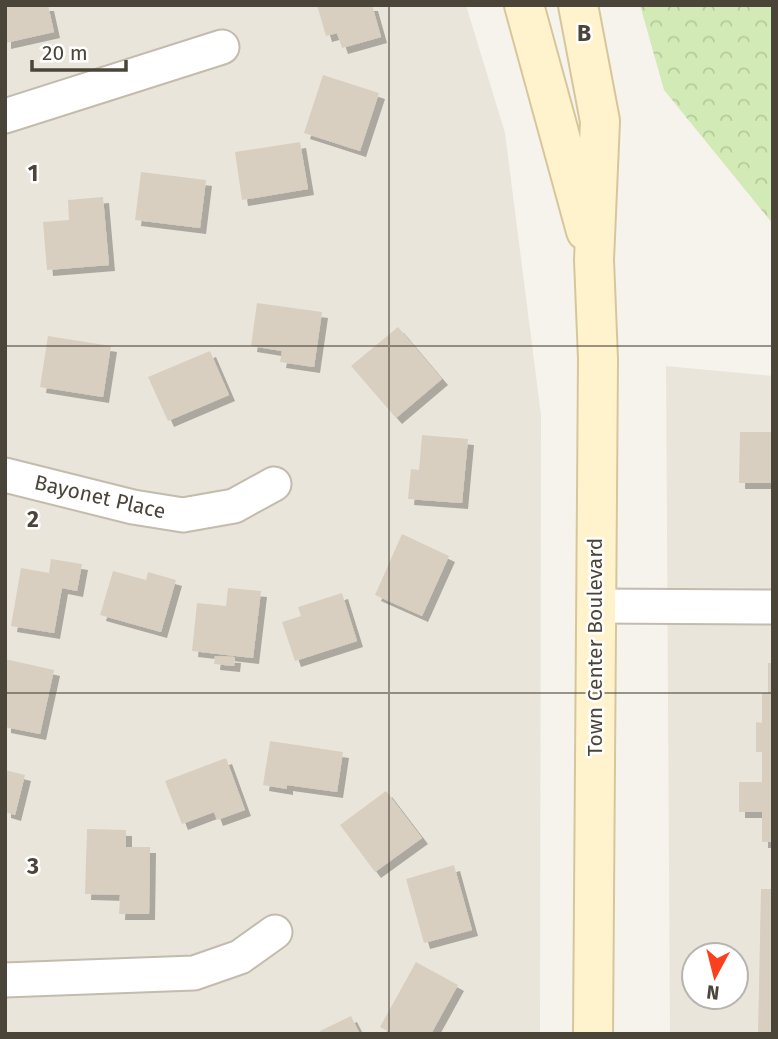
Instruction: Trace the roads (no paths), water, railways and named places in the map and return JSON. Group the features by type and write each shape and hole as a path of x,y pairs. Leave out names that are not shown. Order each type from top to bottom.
{"street":[{"name":"Town Center Boulevard","path":"524,5 556,130 594,260"},
{"name":"Town Center Boulevard","path":"578,5 600,121 594,260 598,359 593,1034"},
{"path":"5,116 222,47"},
{"name":"Bayonet Place","path":"5,475 133,507 183,515 234,506 274,484"},
{"path":"595,606 773,607"},
{"path":"5,980 194,973 240,957 275,932"}]}
